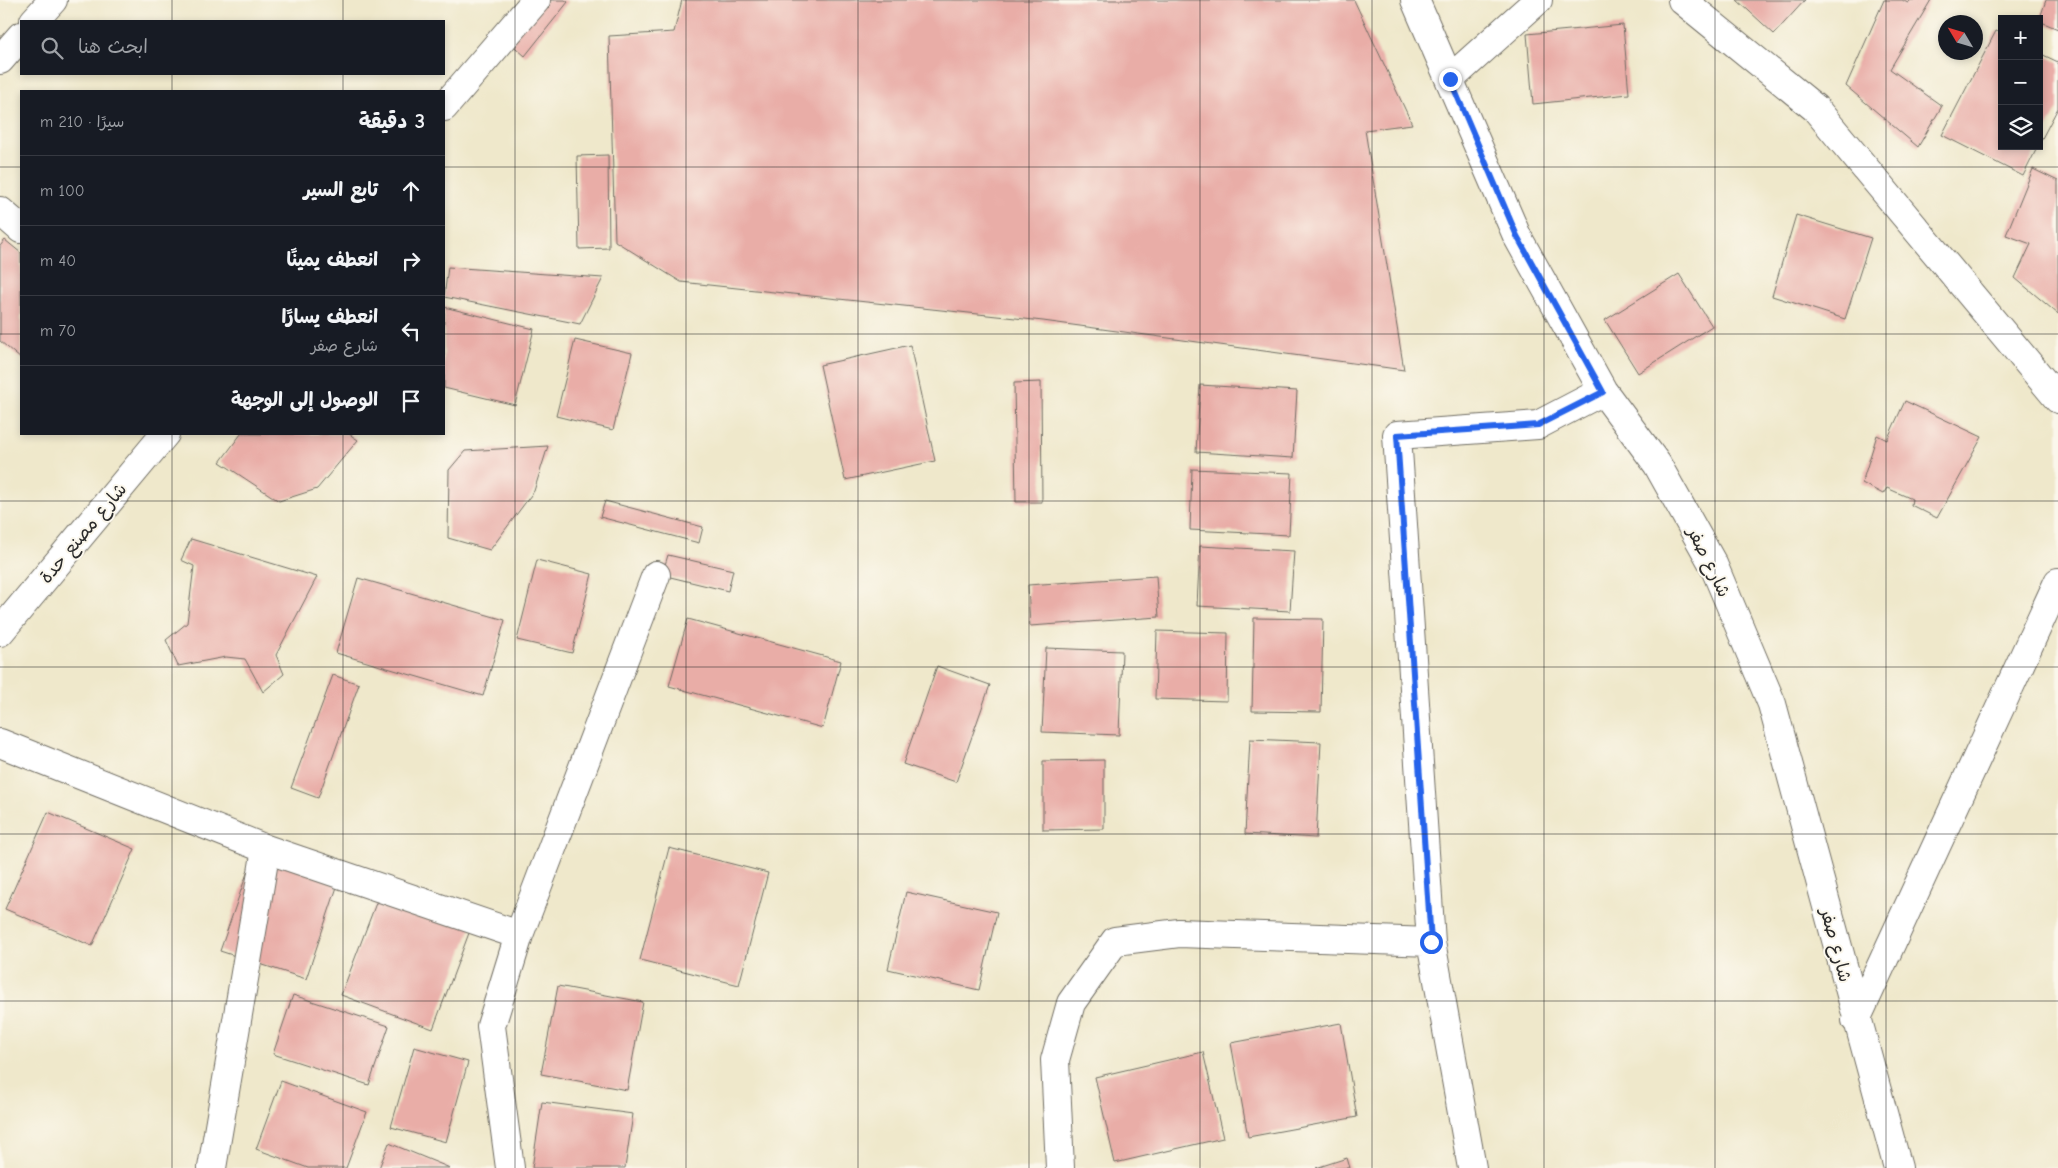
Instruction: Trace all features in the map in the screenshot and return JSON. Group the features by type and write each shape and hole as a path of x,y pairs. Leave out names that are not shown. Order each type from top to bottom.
{"street":[{"path":"35,20 53,0"},
{"path":"445,107 536,0"},
{"name":"شارع صفر","path":"1414,0 1517,236 1603,392 1657,464 1713,564 1772,704 1856,1020 1898,1168"},
{"path":"1450,79 1538,0"},
{"path":"1682,0 1815,108 2058,398"},
{"path":"0,60 20,37"},
{"path":"0,210 20,228"},
{"path":"1472,1168 1431,942 1397,435 1538,425 1603,392"},
{"name":"شارع مصنع حدة","path":"0,632 164,435"},
{"path":"510,1168 491,1026 519,935 656,575"},
{"path":"1856,1020 2058,582"},
{"path":"0,743 266,849 519,935"},
{"path":"212,1168 266,849"},
{"path":"1060,1168 1054,1060 1071,1003 1115,941 1179,933 1431,942"}],"building":[{"path":"541,0 565,0 568,2 525,56 508,41"},
{"path":"682,0 1354,0 1412,124 1365,130 1404,370 1043,321 681,282 615,241 609,36 674,32"},
{"path":"1737,0 1805,0 1774,34"},
{"path":"1884,0 1902,0 1908,3 1911,0 1931,0 1890,69 1942,106 1918,147 1846,86"},
{"path":"2046,0 2058,0 2058,29 2043,23 2043,15 2041,15"},
{"path":"1623,25 1629,94 1533,104 1527,34"},
{"path":"1996,31 1998,32 1998,150 2036,150 2023,176 1942,135 1981,60 1983,60 1983,56"},
{"path":"2043,55 2058,62 2058,108 2043,136"},
{"path":"608,155 609,248 579,249 577,156"},
{"path":"2033,169 2058,181 2058,314 2015,278 2031,244 2006,235"},
{"path":"1796,215 1871,238 1845,319 1772,296"},
{"path":"5,240 20,252 20,358 0,341 0,246"},
{"path":"448,267 603,278 580,324 445,297"},
{"path":"1679,274 1712,326 1638,373 1605,320"},
{"path":"445,307 534,329 515,405 445,388"},
{"path":"575,340 632,353 613,430 556,416"},
{"path":"910,345 935,461 845,480 820,365"},
{"path":"1041,382 1042,502 1016,502 1014,383"},
{"path":"1200,385 1297,391 1293,458 1196,452"},
{"path":"1905,401 1982,437 1937,518 1911,505 1912,499 1887,488 1883,494 1862,483 1877,435 1887,440"},
{"path":"240,435 350,435 358,440 317,489 279,501 220,462"},
{"path":"548,446 534,491 490,550 448,538 449,470 465,451"},
{"path":"1192,469 1292,473 1289,535 1190,530"},
{"path":"605,501 703,527 699,543 600,517"},
{"path":"191,539 317,577 276,655 284,674 263,692 245,659 226,657 178,666 166,640 187,623 194,566 181,560"},
{"path":"1200,546 1294,551 1290,611 1197,606"},
{"path":"668,555 733,570 728,591 662,575"},
{"path":"537,560 592,574 572,653 517,640"},
{"path":"1156,576 1159,617 1030,626 1028,585"},
{"path":"358,578 505,620 483,696 336,653"},
{"path":"1254,618 1323,619 1321,712 1252,711"},
{"path":"688,619 841,661 823,728 669,686"},
{"path":"1157,631 1228,633 1227,701 1155,699"},
{"path":"1046,648 1122,651 1119,735 1042,732"},
{"path":"937,666 990,685 956,782 903,764"},
{"path":"333,675 359,684 318,798 291,788"},
{"path":"1250,739 1321,742 1316,838 1245,834"},
{"path":"1104,760 1104,829 1043,830 1043,761"},
{"path":"48,812 135,849 92,946 5,909"},
{"path":"669,848 768,873 739,985 640,960"},
{"path":"255,850 340,878 306,979 220,951"},
{"path":"381,890 472,925 433,1029 341,995"},
{"path":"906,892 997,912 979,990 888,969"},
{"path":"558,986 643,1002 627,1090 541,1074"},
{"path":"293,995 389,1026 369,1085 273,1054"},
{"path":"1341,1023 1357,1117 1248,1137 1231,1043"},
{"path":"414,1047 468,1062 446,1142 391,1127"},
{"path":"1203,1052 1223,1138 1115,1163 1095,1077"},
{"path":"281,1081 367,1112 346,1168 308,1168 256,1149"},
{"path":"542,1102 633,1114 625,1168 532,1168"},
{"path":"389,1143 450,1168 379,1168"},
{"path":"1347,1158 1350,1168 1316,1168"}],"route":[{"path":"1431,942 1397,435 1538,425 1603,392 1517,236 1450,79"}]}
